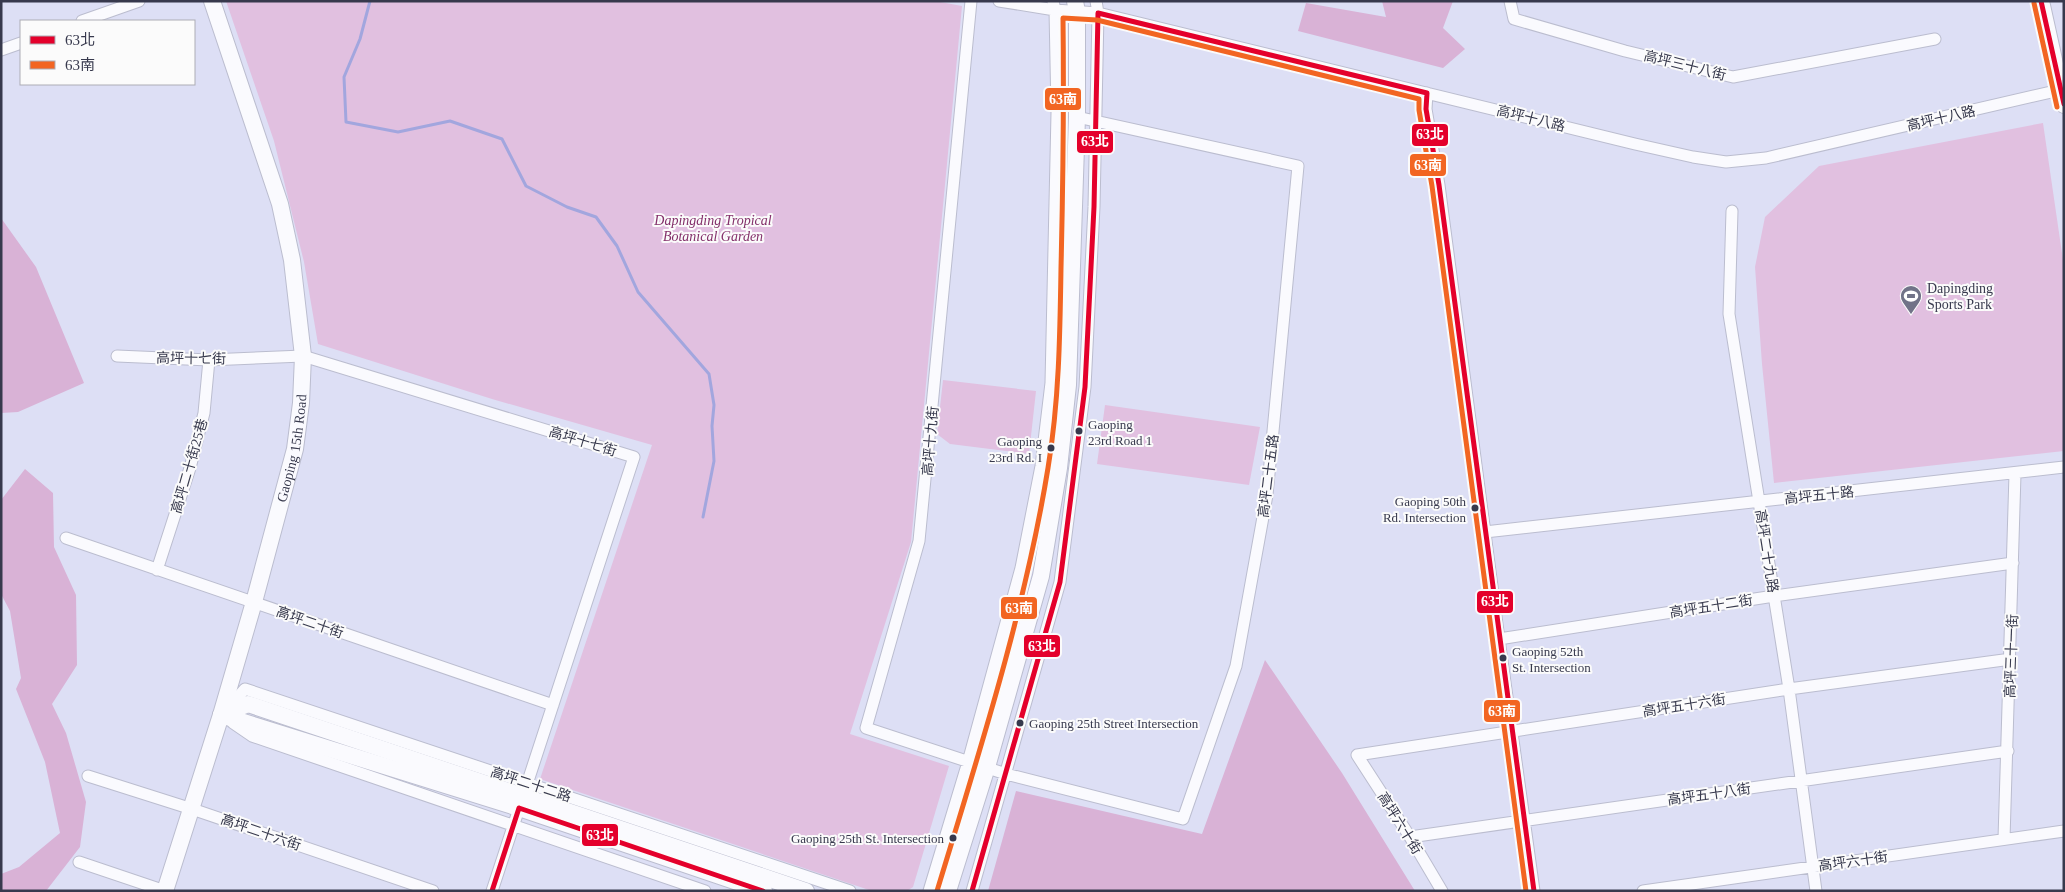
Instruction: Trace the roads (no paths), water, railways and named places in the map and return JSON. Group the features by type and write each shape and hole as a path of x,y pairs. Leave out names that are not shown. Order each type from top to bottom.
{"street":[{"path":"84,20 117,5 139,1"},
{"name":"Gaoping 15th Road","path":"165,891 221,715 254,602 295,449 301,402 303,356 292,260 280,204 212,1"},
{"name":"高坪十九街","path":"971,1 919,541 866,728 1006,774"},
{"name":"高坪十八路","path":"999,1 1097,7 1427,93 1693,157 1726,162 1766,158 2063,94"},
{"name":"高坪三十八街","path":"1510,1 1514,18 1625,51 1733,77 1934,39"},
{"path":"2042,1 2063,94"},
{"path":"929,891 968,762 1021,568 1042,466 1051,383 1057,113 1054,5"},
{"path":"948,891 987,767 1041,576 1059,468 1068,385 1077,117 1076,6"},
{"path":"972,891 1060,582 1085,387 1097,121 1097,7"},
{"path":"1,50 20,43"},
{"path":"1427,93 1426,109 1440,194 1498,639 1534,891"},
{"name":"高坪二十五路","path":"1006,774 1183,819 1236,666 1268,496 1298,166 1077,117"},
{"name":"高坪二十九路","path":"1732,211 1729,314 1789,689 1816,891"},
{"name":"高坪十七街","path":"117,356 209,360 303,356 634,456 492,891"},
{"name":"高坪二十街25巷","path":"157,570 190,468 204,413 209,360"},
{"name":"高坪五十路","path":"1485,532 2016,474 2064,467"},
{"name":"高坪三十一街","path":"2004,839 2016,474"},
{"name":"高坪二十街","path":"66,538 553,706"},
{"name":"高坪五十二街","path":"1498,639 1774,596 2013,563"},
{"name":"高坪五十六街","path":"1357,755 1789,689 2011,659"},
{"name":"高坪二十二路","path":"764,891 524,795 245,690 221,715 524,795 844,890"},
{"path":"221,715 252,736 704,891"},
{"name":"高坪五十八街","path":"1410,837 2008,750"},
{"name":"高坪六十街","path":"1357,755 1442,891"},
{"name":"高坪二十六街","path":"88,776 192,809 432,891"},
{"name":"高坪二十二路","path":"524,795 806,891"},
{"name":"高坪六十街","path":"1643,891 2064,831"},
{"path":"79,862 165,891"}],"waterway":[{"path":"370,1 360,39 344,77 346,122 398,132 450,121 502,139 526,186 567,207 596,217 617,246 638,292 709,374 714,405 712,426 714,461 703,517"}],"place":[{"name":"Dapingding Sports Park","path":"1911,315"},
{"name":"Gaoping 23rd Road 1","path":"1079,431"},
{"name":"Gaoping 23rd Rd. I","path":"1051,448"},
{"name":"Gaoping 50th Rd. Intersection","path":"1475,508"},
{"name":"Gaoping 52th St. Intersection","path":"1503,658"},
{"name":"Gaoping 25th Street Intersection","path":"1020,723"},
{"name":"Gaoping 25th St. Intersection","path":"953,838"}],"park label":[{"name":"Dapingding Tropical Botanical Garden","path":"713,228"}]}
